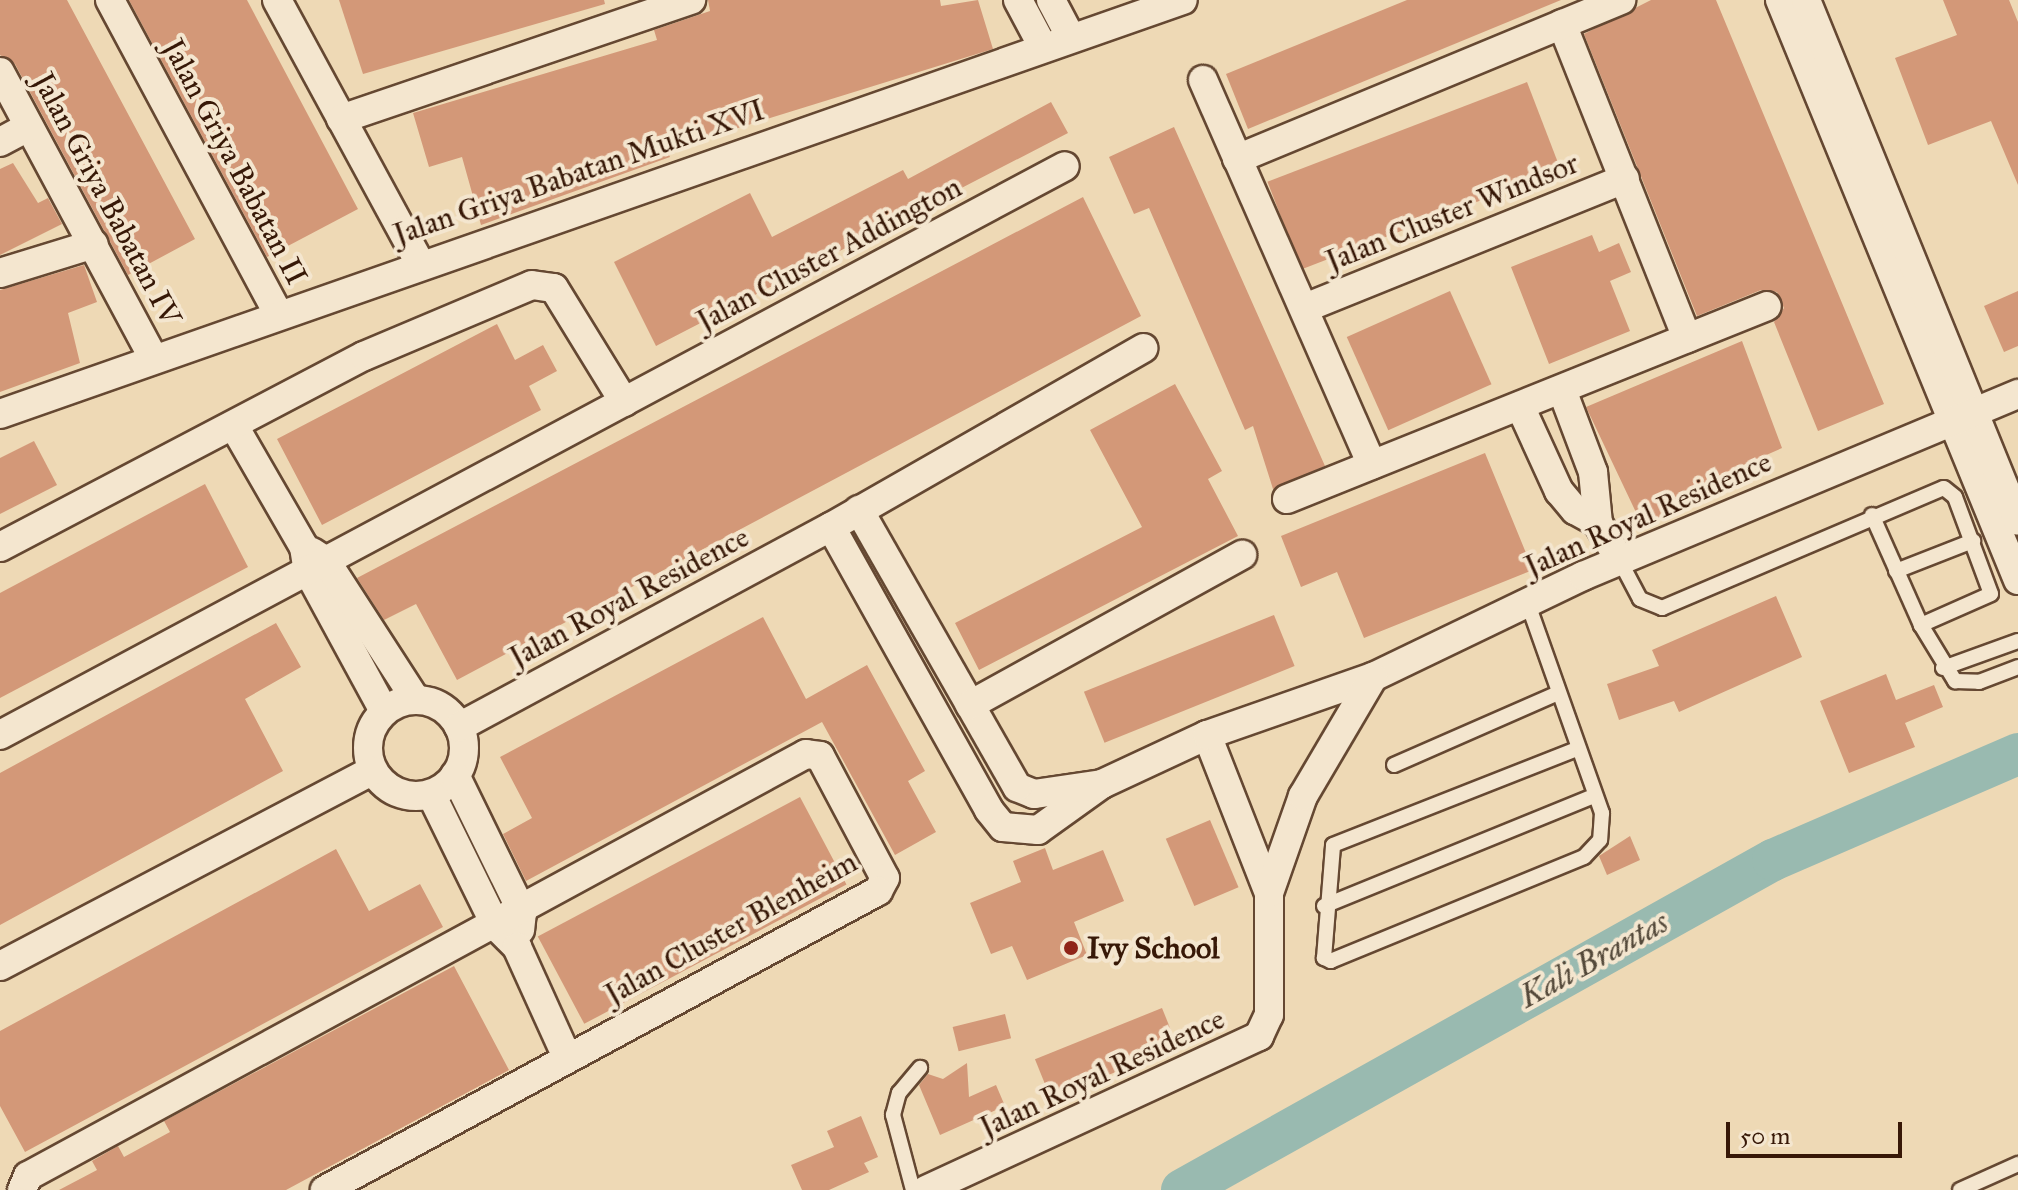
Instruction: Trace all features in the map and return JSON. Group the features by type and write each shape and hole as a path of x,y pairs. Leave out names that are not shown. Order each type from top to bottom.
{"street":[{"name":"Jalan Griya Babatan II","path":"110,0 278,313"},
{"path":"277,0 420,263"},
{"path":"341,119 691,0"},
{"path":"1018,0 1043,47"},
{"path":"1051,0 1071,38"},
{"name":"Jalan Griya Babatan Mukti XVI","path":"0,414 420,263 1183,0"},
{"path":"1237,159 1621,0"},
{"path":"1780,0 1963,417 2018,521"},
{"path":"1806,0 1963,417 2018,580"},
{"name":"Jalan Cluster Windsor","path":"1562,24 1687,338"},
{"name":"Jalan Griya Babatan IV","path":"0,72 154,359"},
{"name":"Jalan Cluster Windsor","path":"1203,80 1372,465"},
{"path":"0,142 28,127"},
{"name":"Jalan Cluster Addington","path":"0,735 313,560 624,402 1065,166"},
{"name":"Jalan Cluster Windsor","path":"1305,308 1625,179"},
{"path":"0,273 94,244"},
{"path":"0,547 364,356 544,283 554,288 624,402"},
{"path":"1287,499 1767,306"},
{"name":"Jalan Royal Residence","path":"459,727 831,527 1143,348"},
{"path":"1562,390 1593,472 1598,523 1620,561"},
{"name":"Jalan Royal Residence","path":"831,527 1003,827 1038,830 1107,781 1207,735 1373,677 1620,561 2018,394"},
{"path":"1520,406 1559,491 1575,510 1598,523"},
{"path":"234,426 313,560 384,711"},
{"name":"Jalan Royal Residence","path":"859,510 1009,777 1025,794 1107,781"},
{"path":"970,705 1242,555"},
{"path":"313,560 414,697 443,707 459,727 465,753 455,775 431,794 409,797 387,788 372,771 367,748 384,711 414,697"},
{"name":"Jalan Royal Residence","path":"926,1190 1253,1041 1269,1015 1269,893 1303,796 1373,677"},
{"name":"Jalan Royal Residence","path":"1207,735 1269,893"},
{"name":"Jalan Cluster Blenheim","path":"22,1190 28,1176 814,753 885,878 878,891 325,1190"},
{"path":"0,966 372,771"},
{"path":"455,775 522,912 517,947"},
{"path":"431,794 496,926 517,947 567,1057"}],"lane":[{"path":"1620,561 1640,599 1662,608 1872,515 1944,488 1955,497 1991,594 1921,625"},
{"path":"1872,515 1943,668 1966,684 2018,667"},
{"path":"1896,571 1973,541"},
{"path":"1528,604 1605,826 1584,857 1331,961 1322,948 1324,906 1333,845 1577,749"},
{"path":"1943,668 2018,641"},
{"path":"1394,765 1558,693"},
{"path":"1324,906 1594,796"},
{"path":"913,1190 893,1115 899,1093 920,1068"},
{"path":"1960,1190 2018,1164"}],"building":[{"path":"0,0 67,0 195,239 128,275 15,64 0,55"},
{"path":"129,0 247,0 358,209 267,257"},
{"path":"339,0 604,0 605,4 363,74"},
{"path":"708,0 940,0 941,6 978,0 993,49 667,150 670,157 481,225 462,157 429,167 413,113 657,40 654,30 710,11"},
{"path":"1407,0 1561,0 1248,129 1226,74"},
{"path":"1651,0 1716,0 1884,404 1818,431 1774,322 1784,308 1777,292 1761,290 1697,316 1584,34"},
{"path":"1943,0 2009,0 2018,22 2018,185 1991,121 1928,145 1895,58 1957,35"},
{"path":"1527,82 1561,170 1301,269 1267,182"},
{"path":"1051,102 1068,133 656,346 614,262 750,193 772,237 903,170 908,179"},
{"path":"1174,127 1325,466 1273,489 1253,426 1245,430 1149,208 1134,214 1109,157"},
{"path":"13,163 38,203 48,198 62,224 0,255 0,169"},
{"path":"1083,197 1141,316 457,680 416,604 384,620 357,578"},
{"path":"1592,235 1599,252 1619,243 1631,272 1610,281 1630,331 1549,364 1511,267"},
{"path":"84,265 97,302 68,313 80,363 0,392 0,290"},
{"path":"1450,291 1491,384 1388,430 1347,337"},
{"path":"2018,291 2018,346 2004,352 1984,306"},
{"path":"497,324 515,360 543,345 557,371 529,386 541,410 322,525 277,439"},
{"path":"1742,341 1782,448 1716,477 1722,491 1642,525 1586,407"},
{"path":"1175,384 1222,471 1208,479 1238,536 979,670 955,623 1142,527 1090,430"},
{"path":"34,441 57,485 0,514 0,458"},
{"path":"1485,453 1533,570 1364,638 1337,572 1301,587 1281,536"},
{"path":"205,484 248,567 0,698 0,593"},
{"path":"1776,596 1802,657 1679,712 1674,701 1619,720 1607,684 1659,666 1652,650"},
{"path":"1274,615 1295,666 1105,743 1084,692"},
{"path":"763,617 806,699 867,665 925,771 908,781 936,832 895,855 822,722 526,881 503,834 532,818 500,757"},
{"path":"276,623 301,667 245,699 283,771 0,925 0,773"},
{"path":"1886,674 1896,700 1934,685 1943,707 1905,723 1915,747 1849,773 1820,701"},
{"path":"800,797 846,884 584,1024 538,936"},
{"path":"1210,820 1239,887 1194,906 1166,839"},
{"path":"1630,836 1640,860 1607,875 1599,856"},
{"path":"1045,848 1053,870 1103,850 1124,901 1074,922 1087,955 1027,980 1012,946 991,954 970,903 1021,882 1013,861"},
{"path":"336,849 369,911 420,884 443,927 25,1152 0,1106 0,1031"},
{"path":"454,966 509,1070 286,1190 59,1190 97,1170 92,1161 118,1146 124,1157 170,1132 164,1121"},
{"path":"1162,1008 1178,1047 1051,1098 1035,1059"},
{"path":"1005,1014 1011,1038 959,1051 953,1027"},
{"path":"967,1063 969,1097 996,1085 1005,1106 940,1135 919,1085 928,1074 943,1079"},
{"path":"861,1116 878,1157 864,1163 869,1172 829,1190 802,1190 791,1165 834,1147 827,1131"}],"waterway":[{"name":"Kali Brantas","path":"1182,1190 1773,860 2018,754"}],"place":[{"name":"Ivy School","path":"1071,948"}]}
